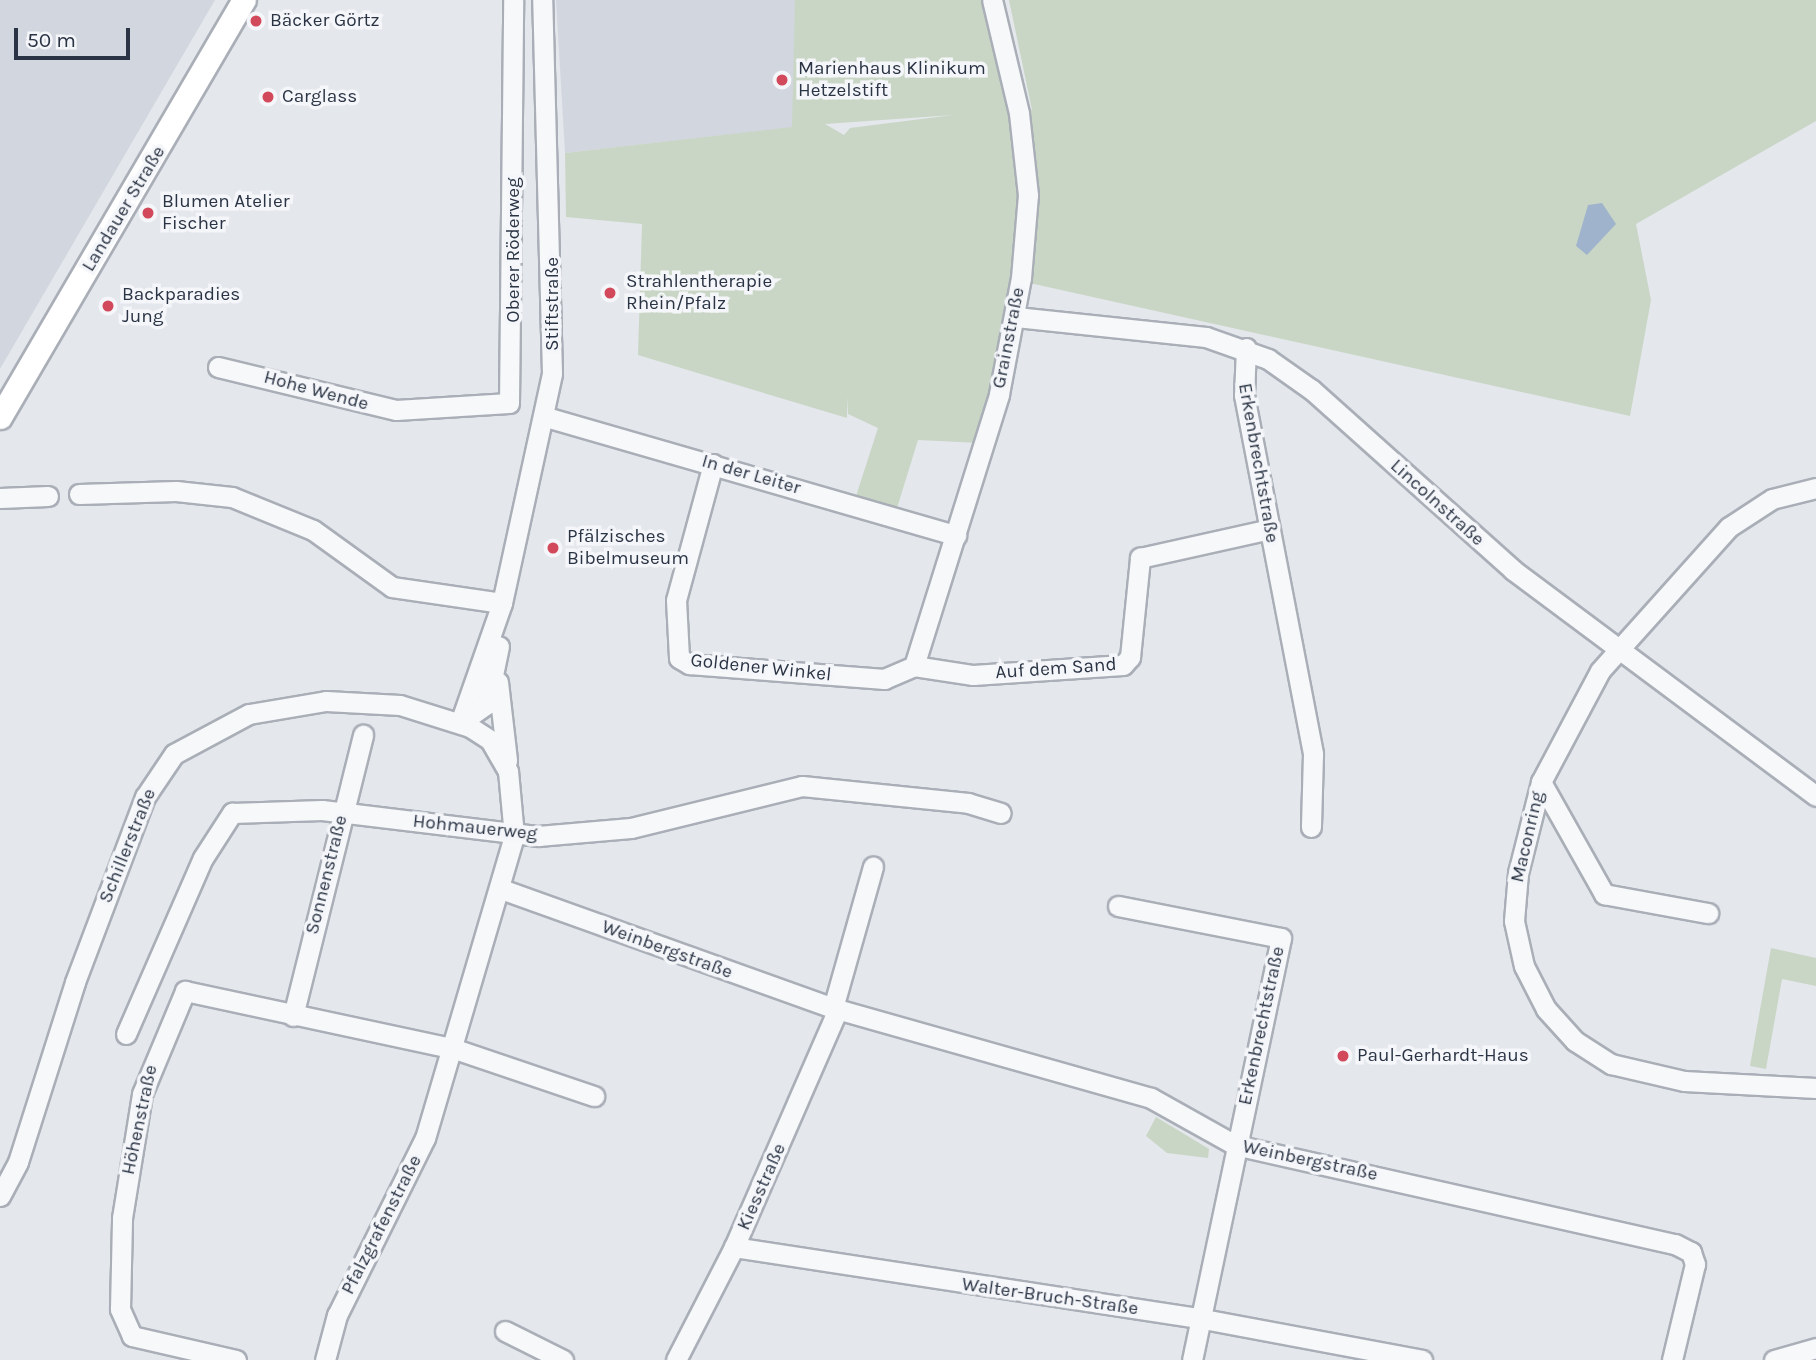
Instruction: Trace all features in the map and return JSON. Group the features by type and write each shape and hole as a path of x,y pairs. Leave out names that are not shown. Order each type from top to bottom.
{"main road":[{"name":"Landauer Straße","path":"0,417 244,0"}],"street":[{"name":"Oberer Röderweg","path":"415,411 512,400 513,0"},
{"name":"Stiftstraße","path":"460,723 502,603 546,417 554,283 542,0"},
{"name":"Grainstraße","path":"914,666 956,535 1016,317 1028,195 1019,113 992,0"},
{"name":"Lincolnstraße","path":"1016,317 1206,337 1246,348 1312,390 1513,570 1616,649 1814,790"},
{"name":"Erkenbrechtstraße","path":"1246,348 1244,395 1312,754 1311,827"},
{"name":"Hohe Wende","path":"218,367 376,407 415,411"},
{"name":"In der Leiter","path":"546,417 956,535"},
{"name":"Goldener Winkel","path":"713,464 676,600 680,658 688,664 884,680 914,666"},
{"name":"Maconring","path":"1816,488 1783,494 1740,517 1616,649 1568,724 1541,782 1518,873 1514,921 1524,966 1557,1024 1592,1053 1631,1071 1816,1088"},
{"path":"79,494 176,491 232,497 313,530 384,583 502,603"},
{"path":"0,498 48,496"},
{"name":"Auf dem Sand","path":"914,666 972,675 1123,665 1130,657 1140,558 1270,529"},
{"name":"Stiftstraße","path":"502,603 497,672 508,771"},
{"name":"Stiftstraße","path":"460,723 484,709 497,672"},
{"name":"Schillerstraße","path":"0,1196 18,1162 75,982 145,797 174,754 216,727 300,703 400,705 460,723 490,740 508,771 514,836"},
{"name":"Sonnenstraße","path":"293,1016 363,735"},
{"path":"1541,782 1604,894 1708,913"},
{"name":"Hohmauerweg","path":"126,1034 225,817 245,811 342,812 514,836 631,828 786,787 968,803 1000,813"},
{"name":"Pfalzgrafenstraße","path":"325,1360 337,1315 415,1163 454,1049 514,836"},
{"path":"836,1008 873,867"},
{"name":"Weinbergstraße","path":"501,889 836,1008 1151,1098 1234,1145 1682,1247 1695,1264 1672,1360"},
{"name":"Erkenbrechtstraße","path":"1118,906 1281,938 1234,1145 1198,1318 1192,1360"},
{"name":"Höhenstraße","path":"236,1360 140,1339 124,1329 120,1260 130,1156 151,1065 185,991 454,1049"},
{"name":"Kiesstraße","path":"676,1360 734,1247 836,1008"},
{"path":"454,1049 594,1096"},
{"name":"Walter-Bruch-Straße","path":"734,1247 1198,1318 1365,1355 1422,1360"},
{"path":"505,1331 563,1360"},
{"path":"1774,1360 1816,1348"}],"shaded area":[{"path":"0,0 215,0 0,369"},
{"name":"Marienhaus Klinikum Hetzelstift","path":"556,0 985,0 824,124 565,153"}],"green space":[{"path":"795,0 985,0 1007,110 1032,110 1009,0 1816,0 1816,121 1636,224 1651,300 1630,416 1016,280 980,443 918,440 897,508 856,496 878,428 848,414 847,397 847,418 638,355 642,224 566,217 565,153 792,127","holes":["953,115 850,128 844,135 825,124"]},
{"path":"1771,948 1816,958 1816,986 1782,979 1766,1069 1750,1066"},
{"path":"1156,1117 1209,1149 1208,1158 1167,1153 1146,1136"}],"water":[{"path":"1602,203 1616,224 1587,255 1576,246 1588,205"}],"place":[{"name":"Bäcker Görtz","path":"256,21"},
{"name":"Marienhaus Klinikum Hetzelstift","path":"782,80"},
{"name":"Carglass","path":"268,97"},
{"name":"Blumen Atelier Fischer","path":"148,213"},
{"name":"Strahlentherapie Rhein/Pfalz","path":"610,293"},
{"name":"Backparadies Jung","path":"108,306"},
{"name":"Pfälzisches Bibelmuseum","path":"553,548"},
{"name":"Paul-Gerhardt-Haus","path":"1343,1056"}]}
